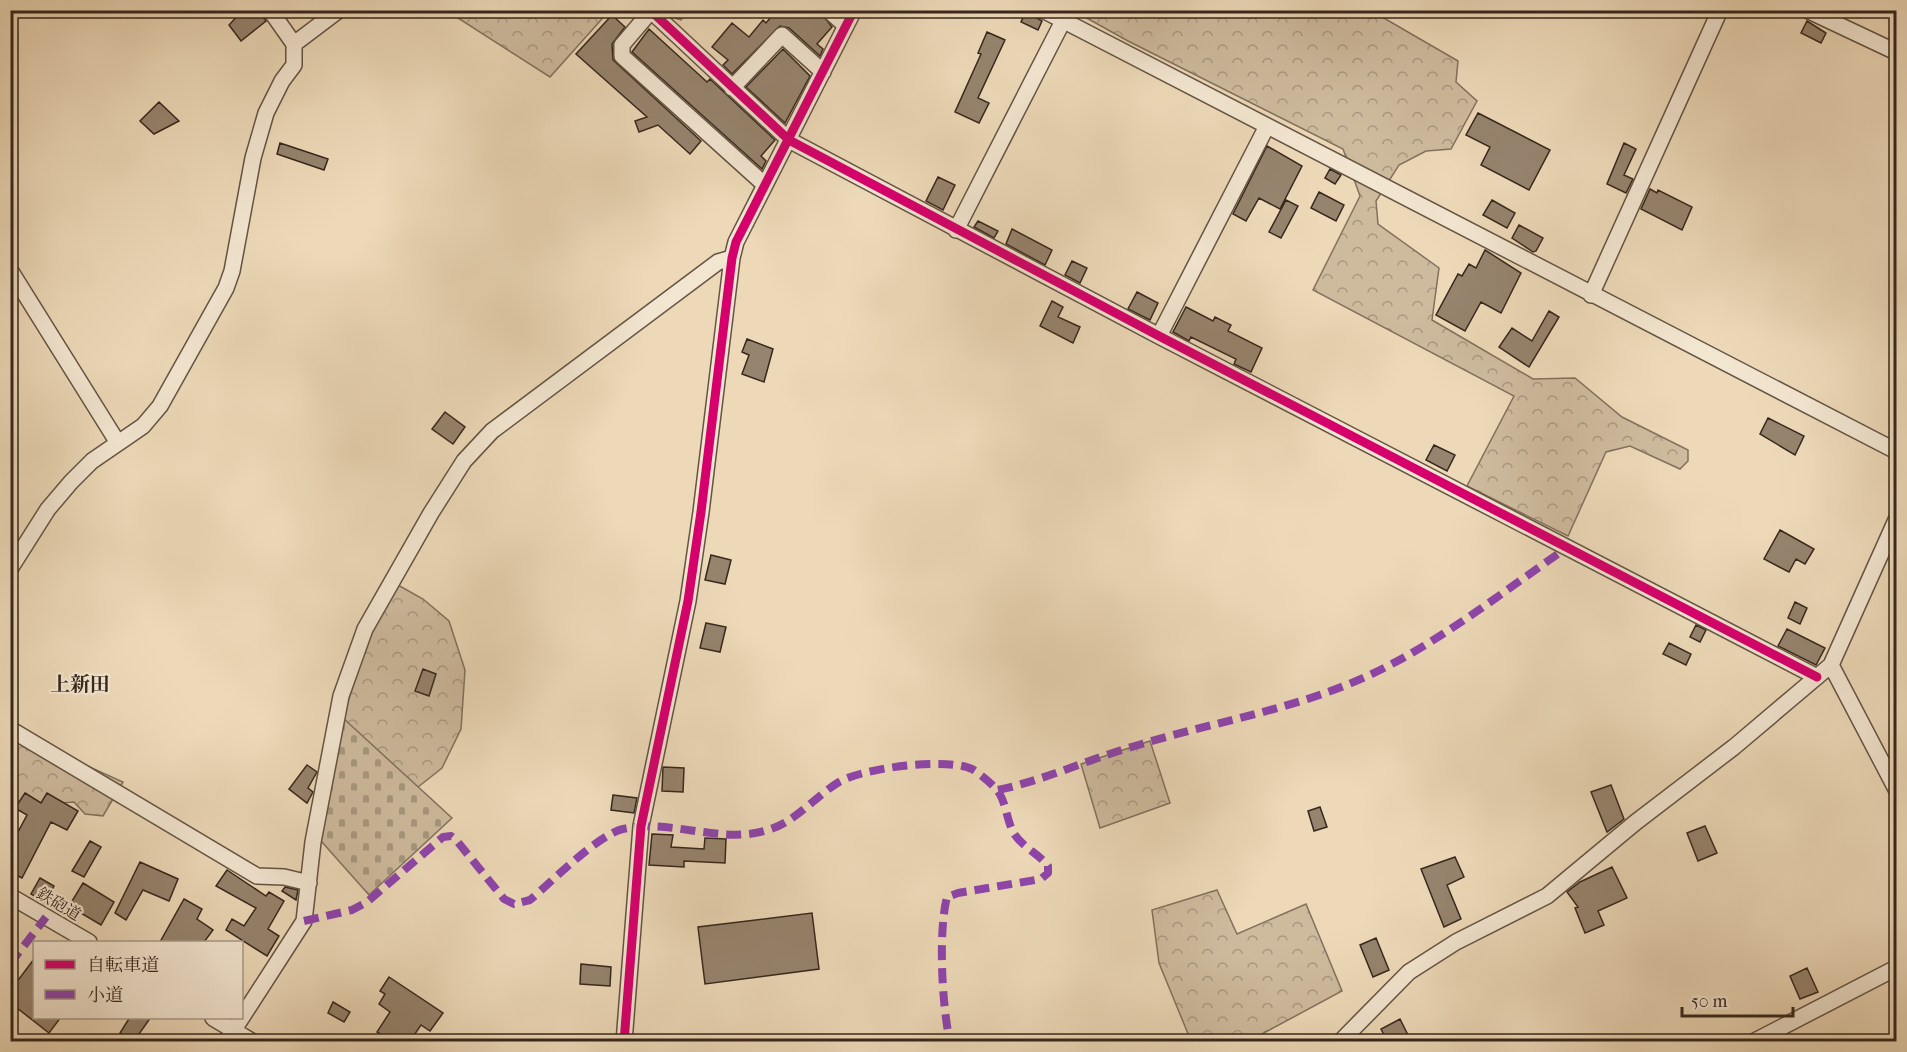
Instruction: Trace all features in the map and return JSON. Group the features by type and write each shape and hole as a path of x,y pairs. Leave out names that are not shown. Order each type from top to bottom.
{"street":[{"path":"10,569 48,509 63,491 92,461 143,426 160,406 226,288 232,271 256,148 266,113 282,81 294,65 294,45 270,10"},
{"path":"294,45 339,10"},
{"path":"828,10 846,26"},
{"path":"624,1041 641,826 688,601 703,501 732,258 736,242 854,10"},
{"path":"1043,10 1896,452"},
{"path":"1592,295 1720,10"},
{"path":"1807,10 1896,52"},
{"path":"765,185 622,56 622,45 650,11 789,140 956,230 1817,677"},
{"path":"956,230 1063,21"},
{"path":"732,88 782,35 824,72"},
{"path":"1159,336 1267,126"},
{"path":"243,1016 304,921 313,842 341,696 365,629 431,513 464,461 502,424 718,262 732,258"},
{"path":"10,270 118,443"},
{"path":"1340,1041 1409,972 1456,942 1547,896 1831,665 1896,520"},
{"path":"1831,665 1896,789"},
{"path":"10,729 256,876 284,877 309,883"},
{"name":"鉄砲道","path":"10,896 87,941"},
{"path":"1753,1041 1896,968"},
{"path":"215,1019 230,1036 253,1041"},
{"path":"230,1036 241,1019"}],"green space":[{"path":"609,10 550,77 447,11"},
{"path":"651,11 689,11 681,20"},
{"path":"1074,11 1380,11 1382,17 1458,61 1456,82 1477,101 1451,149 1426,151 1399,165 1376,201 1378,224 1439,268 1432,320 1533,379 1575,378 1622,417 1688,450 1688,461 1680,469 1630,446 1606,452 1568,536 1467,486 1514,396 1313,290 1360,196 1343,149 1128,41"},
{"path":"398,585 423,599 449,621 465,670 461,729 442,768 413,791 335,756 349,698 371,632"},
{"path":"343,718 452,818 369,895 321,841"},
{"path":"10,731 123,782 103,816 85,814 74,802 37,805 11,801"},
{"path":"1150,741 1170,803 1100,828 1081,764"},
{"path":"1217,890 1237,934 1306,904 1342,991 1249,1041 1191,1041 1159,963 1152,910"}],"building":[{"path":"243,10 258,10 266,21 241,41 229,25"},
{"path":"777,10 819,10 832,27 817,44 823,49 820,56 789,28 780,26 732,74 723,65 728,60 712,47 732,23 749,37 763,20 766,23"},
{"path":"1026,11 1042,21 1038,30 1021,22"},
{"path":"612,15 625,27 612,44 613,60 701,141 690,154 658,125 639,132 635,121 647,117 576,54"},
{"path":"1807,21 1826,33 1821,43 1801,33"},
{"path":"649,29 707,82 710,79 775,140 761,156 766,161 762,169 632,52"},
{"path":"987,32 1005,40 978,98 989,103 979,123 955,112 981,54 978,53"},
{"path":"783,49 810,76 785,123 746,87"},
{"path":"159,102 179,121 154,134 140,121"},
{"path":"1478,113 1550,150 1529,190 1481,165 1490,147 1466,135"},
{"path":"280,143 328,159 324,170 277,154"},
{"path":"1624,143 1636,149 1624,175 1633,179 1626,193 1607,184"},
{"path":"1267,146 1302,166 1280,209 1259,198 1246,221 1233,214"},
{"path":"1330,169 1341,175 1335,184 1325,178"},
{"path":"938,177 955,185 943,210 926,201"},
{"path":"1650,189 1657,193 1658,190 1692,207 1682,230 1641,209"},
{"path":"1319,192 1344,205 1336,221 1311,208"},
{"path":"1286,200 1298,206 1281,238 1269,232"},
{"path":"1492,200 1515,213 1507,228 1483,215"},
{"path":"978,221 998,231 994,238 974,227"},
{"path":"1519,225 1543,238 1536,251 1533,252 1512,238"},
{"path":"1012,229 1052,250 1045,265 1006,244"},
{"path":"1485,250 1521,273 1501,313 1481,302 1465,331 1436,315 1458,274 1462,276 1469,264 1476,268"},
{"path":"1072,261 1087,268 1080,283 1065,275"},
{"path":"1137,292 1158,303 1150,320 1128,309"},
{"path":"1052,301 1063,307 1058,317 1080,327 1073,343 1040,326"},
{"path":"1186,307 1213,321 1215,317 1231,325 1228,331 1262,348 1251,372 1234,364 1236,359 1191,337 1189,341 1173,332"},
{"path":"1549,311 1559,317 1529,367 1499,347 1512,328 1532,341"},
{"path":"747,339 773,349 764,382 742,374 749,355 742,352"},
{"path":"445,412 465,427 453,444 432,429"},
{"path":"1768,418 1804,436 1795,455 1760,434"},
{"path":"1434,445 1455,455 1447,471 1426,460"},
{"path":"1780,530 1814,549 1805,564 1796,559 1789,572 1764,559"},
{"path":"711,555 731,560 725,584 705,580"},
{"path":"1795,602 1807,608 1800,624 1788,618"},
{"path":"706,623 726,627 720,652 700,648"},
{"path":"1696,625 1706,630 1700,642 1690,637"},
{"path":"1787,629 1825,648 1816,665 1778,646"},
{"path":"1669,643 1691,654 1686,665 1663,654"},
{"path":"423,669 436,674 429,696 415,691"},
{"path":"307,765 317,772 308,788 313,792 307,803 289,789"},
{"path":"663,767 684,768 683,792 662,791"},
{"path":"1611,785 1624,819 1607,832 1591,792"},
{"path":"25,793 41,803 47,793 78,811 67,830 51,822 22,878 10,872 10,847 27,815 15,808"},
{"path":"613,795 637,798 634,813 611,810"},
{"path":"1320,807 1327,827 1314,831 1308,811"},
{"path":"1705,826 1717,853 1698,861 1687,833"},
{"path":"652,834 673,835 671,847 704,849 705,838 726,839 725,863 684,861 684,867 649,865"},
{"path":"90,841 101,847 84,877 72,871"},
{"path":"1455,857 1464,877 1447,885 1461,919 1444,927 1421,869"},
{"path":"140,862 178,879 169,901 143,890 126,920 115,913"},
{"path":"1612,867 1627,898 1598,911 1604,925 1585,933 1575,908 1578,907 1567,892 1580,882"},
{"path":"227,870 266,896 269,892 284,901 268,929 279,936 267,956 226,930 232,919 244,926 256,908 216,886"},
{"path":"40,878 54,886 45,902 31,894"},
{"path":"83,883 114,902 101,925 69,906"},
{"path":"285,887 298,890 296,900 282,891"},
{"path":"184,899 202,909 197,919 213,930 205,941 161,941"},
{"path":"812,913 819,969 705,984 698,927"},
{"path":"1376,938 1389,970 1373,977 1360,945"},
{"path":"33,960 33,1019 60,1019 49,1033 17,1008 10,1016 10,991"},
{"path":"581,964 611,967 610,986 580,984"},
{"path":"1807,968 1818,992 1800,999 1790,976"},
{"path":"389,977 443,1013 430,1031 421,1025 410,1041 391,1041 377,1032 390,1012 379,1004 385,994 380,991"},
{"path":"333,1002 350,1012 344,1022 328,1013"},
{"path":"129,1019 150,1019 134,1041 120,1033"},
{"path":"1400,1019 1411,1041 1387,1041 1381,1029"}],"marked path":[{"path":"998,790 1033,781 1135,746 1270,710 1349,684 1407,656 1435,639 1568,547"},
{"path":"304,921 352,910 367,902 443,837 451,836 457,841 504,899 514,904 530,900 588,849 623,829 641,826 732,835 750,834 768,830 788,821 839,782 866,772 925,764 960,766 972,769 996,789 1015,835 1048,866 1048,873 1041,879 958,893 947,897 944,912 942,969 950,1042"},
{"path":"10,964 46,917"}],"cycle path":[{"path":"650,10 789,140 1159,336 1817,677"},
{"path":"624,1042 641,826 688,601 732,258 736,242 854,10"}],"district":[{"name":"上新田","path":"80,684"}]}
